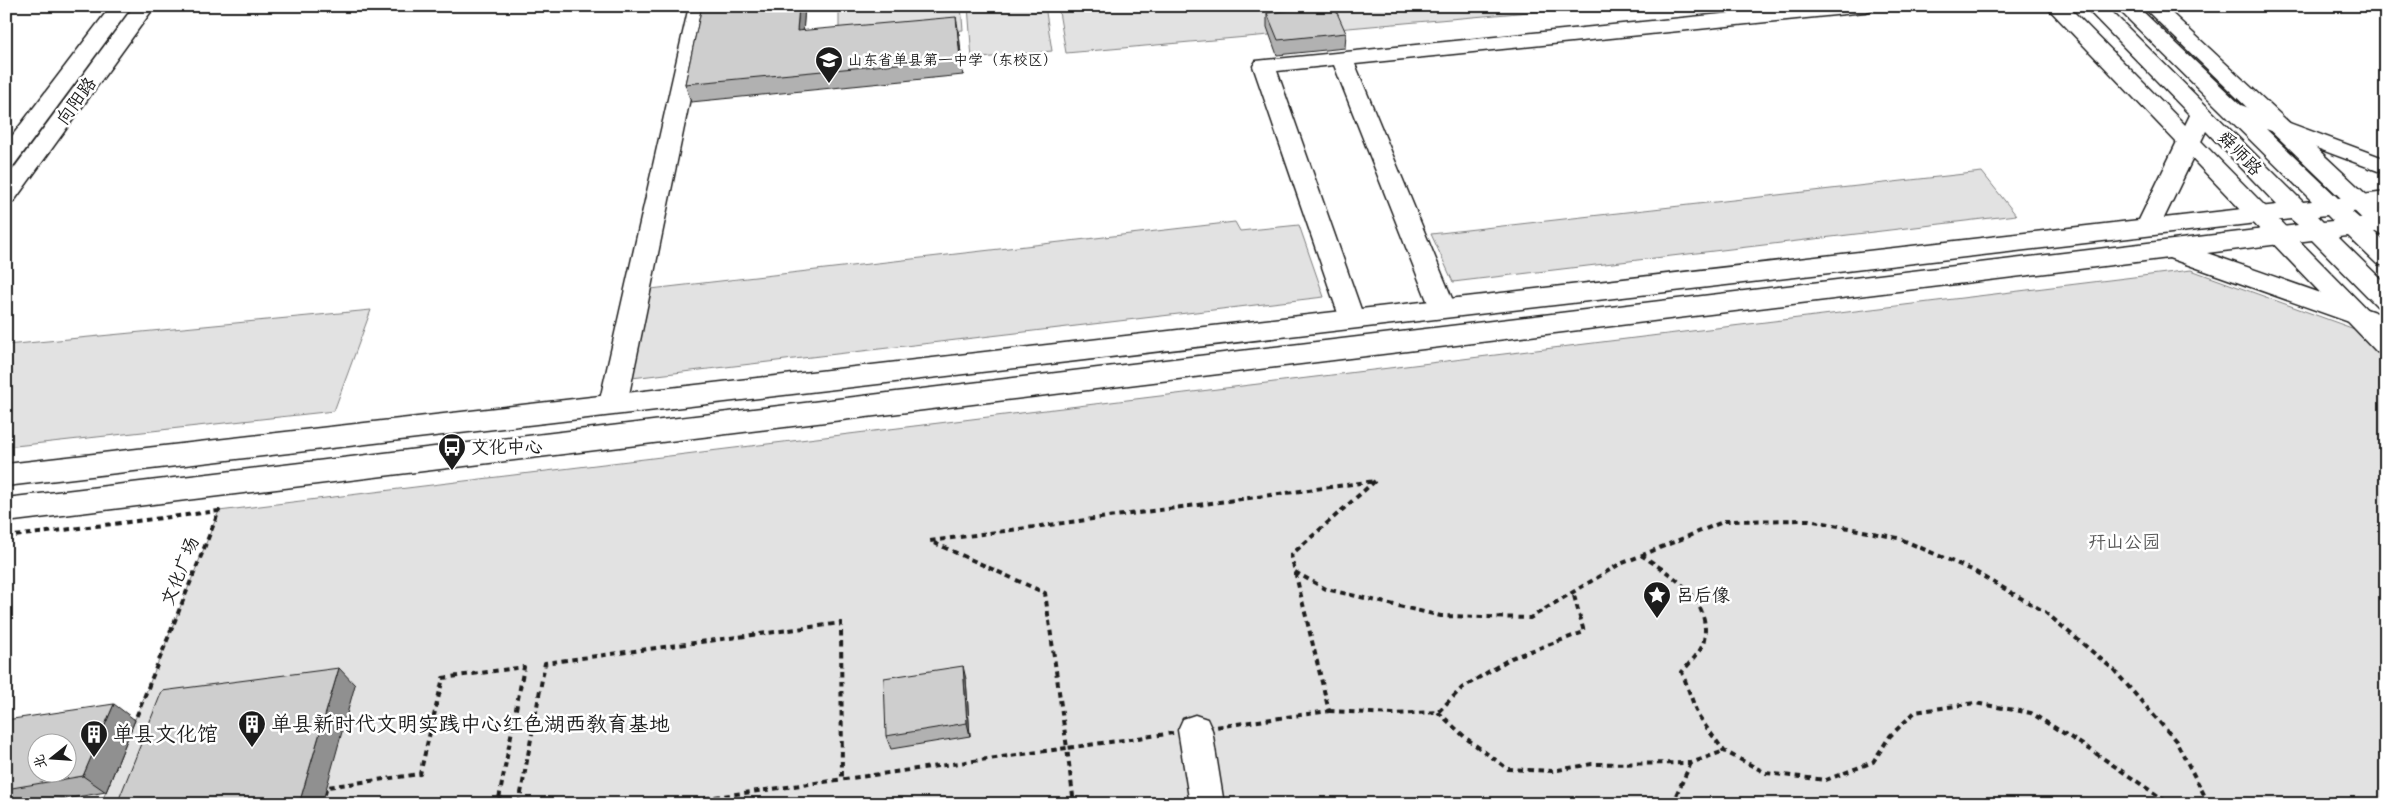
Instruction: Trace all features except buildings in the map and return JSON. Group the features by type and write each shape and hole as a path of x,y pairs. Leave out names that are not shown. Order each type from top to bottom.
{"main road":[{"name":"向阳路","path":"6,160 122,6"},
{"name":"向阳路","path":"6,196 145,6"},
{"path":"613,404 698,6"},
{"path":"1351,318 1264,66 1865,6"},
{"path":"2056,6 2386,345"},
{"name":"舜师路","path":"2094,6 2386,300"},
{"name":"舜师路","path":"2126,6 2386,258"},
{"path":"2152,6 2386,227"},
{"path":"1354,57 1342,59 1443,308"},
{"path":"2231,108 2386,167"},
{"path":"2147,228 2189,144 2202,113"},
{"path":"6,475 1351,318 2386,200"},
{"path":"6,510 2167,247 2386,223"},
{"path":"2167,247 2386,326"},
{"path":"1195,730 1207,804"}],"path":[{"path":"1074,804 1045,593 930,541 1375,481 1291,556 1329,711"},
{"name":"文化广场","path":"6,537 220,511 135,720 125,722"},
{"path":"1295,571 1326,589 1441,616 1530,618 1618,564 1725,521 1809,520 1898,538 1964,566 2044,612 2114,670 2176,741 2209,804"},
{"path":"1641,555 1680,581 1702,607 1704,641 1682,672 1698,716 1724,751 1766,773 1826,780 1873,762 1890,736 1915,712 1975,704 2031,714 2090,750 2170,804"},
{"path":"665,804 842,781 1329,711 1393,714 1438,712 1462,688 1511,658 1584,632 1573,592"},
{"path":"519,804 545,663 841,623 842,781"},
{"path":"322,804 327,787 420,774 442,678 524,667 498,804"},
{"path":"1438,712 1467,739 1508,769 1552,771 1592,764 1691,763 1724,751"},
{"path":"1672,804 1691,763"}],"green space":[{"path":"839,6 961,6 963,30 839,42"},
{"path":"968,6 1045,6 1052,51 972,59"},
{"path":"1058,6 1550,6 1552,10 1066,53"},
{"path":"1982,172 2016,215 1453,282 1431,234"},
{"path":"1235,222 1240,231 1299,225 1324,297 623,379 642,290"},
{"name":"幵山公园","path":"2191,270 2360,331 2386,358 2386,804 101,804 219,511"},
{"path":"371,310 334,411 6,447 6,345"}],"place":[{"name":"山东省单县第一中学（东校区）","path":"829,84"},
{"name":"文化中心","path":"452,471"},
{"name":"吕后像","path":"1657,619"},
{"name":"单县新时代文明实践中心红色湖西教育基地","path":"252,748"},
{"name":"单县文化馆","path":"94,758"}]}
